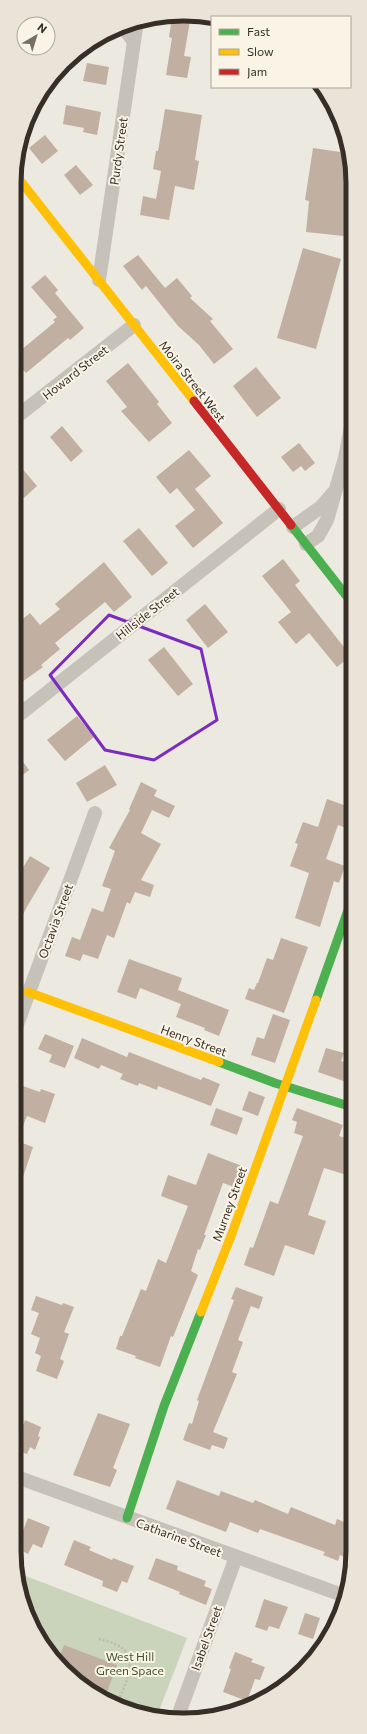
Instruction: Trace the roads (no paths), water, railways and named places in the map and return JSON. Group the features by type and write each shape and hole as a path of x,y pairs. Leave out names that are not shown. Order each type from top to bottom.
{"street":[{"name":"Purdy Street","path":"99,280 136,28"},
{"name":"Moira Street West","path":"21,182 346,595"},
{"name":"Howard Street","path":"21,413 134,325"},
{"path":"306,544 318,536 327,520 346,453"},
{"path":"293,527 321,507 335,492"},
{"name":"Hillside Street","path":"21,713 279,509"},
{"name":"Octavia Street","path":"21,1011 95,813"},
{"name":"Murney Street","path":"126,1518 164,1406 231,1236 346,916"},
{"name":"Henry Street","path":"28,992 284,1086 346,1106"},
{"name":"Catharine Street","path":"21,1479 126,1518 340,1594"},
{"name":"Isabel Street","path":"179,1713 236,1557"}],"lane":[{"path":"122,33 134,47"}],"park label":[{"name":"West Hill Green Space","path":"130,1663"}]}
